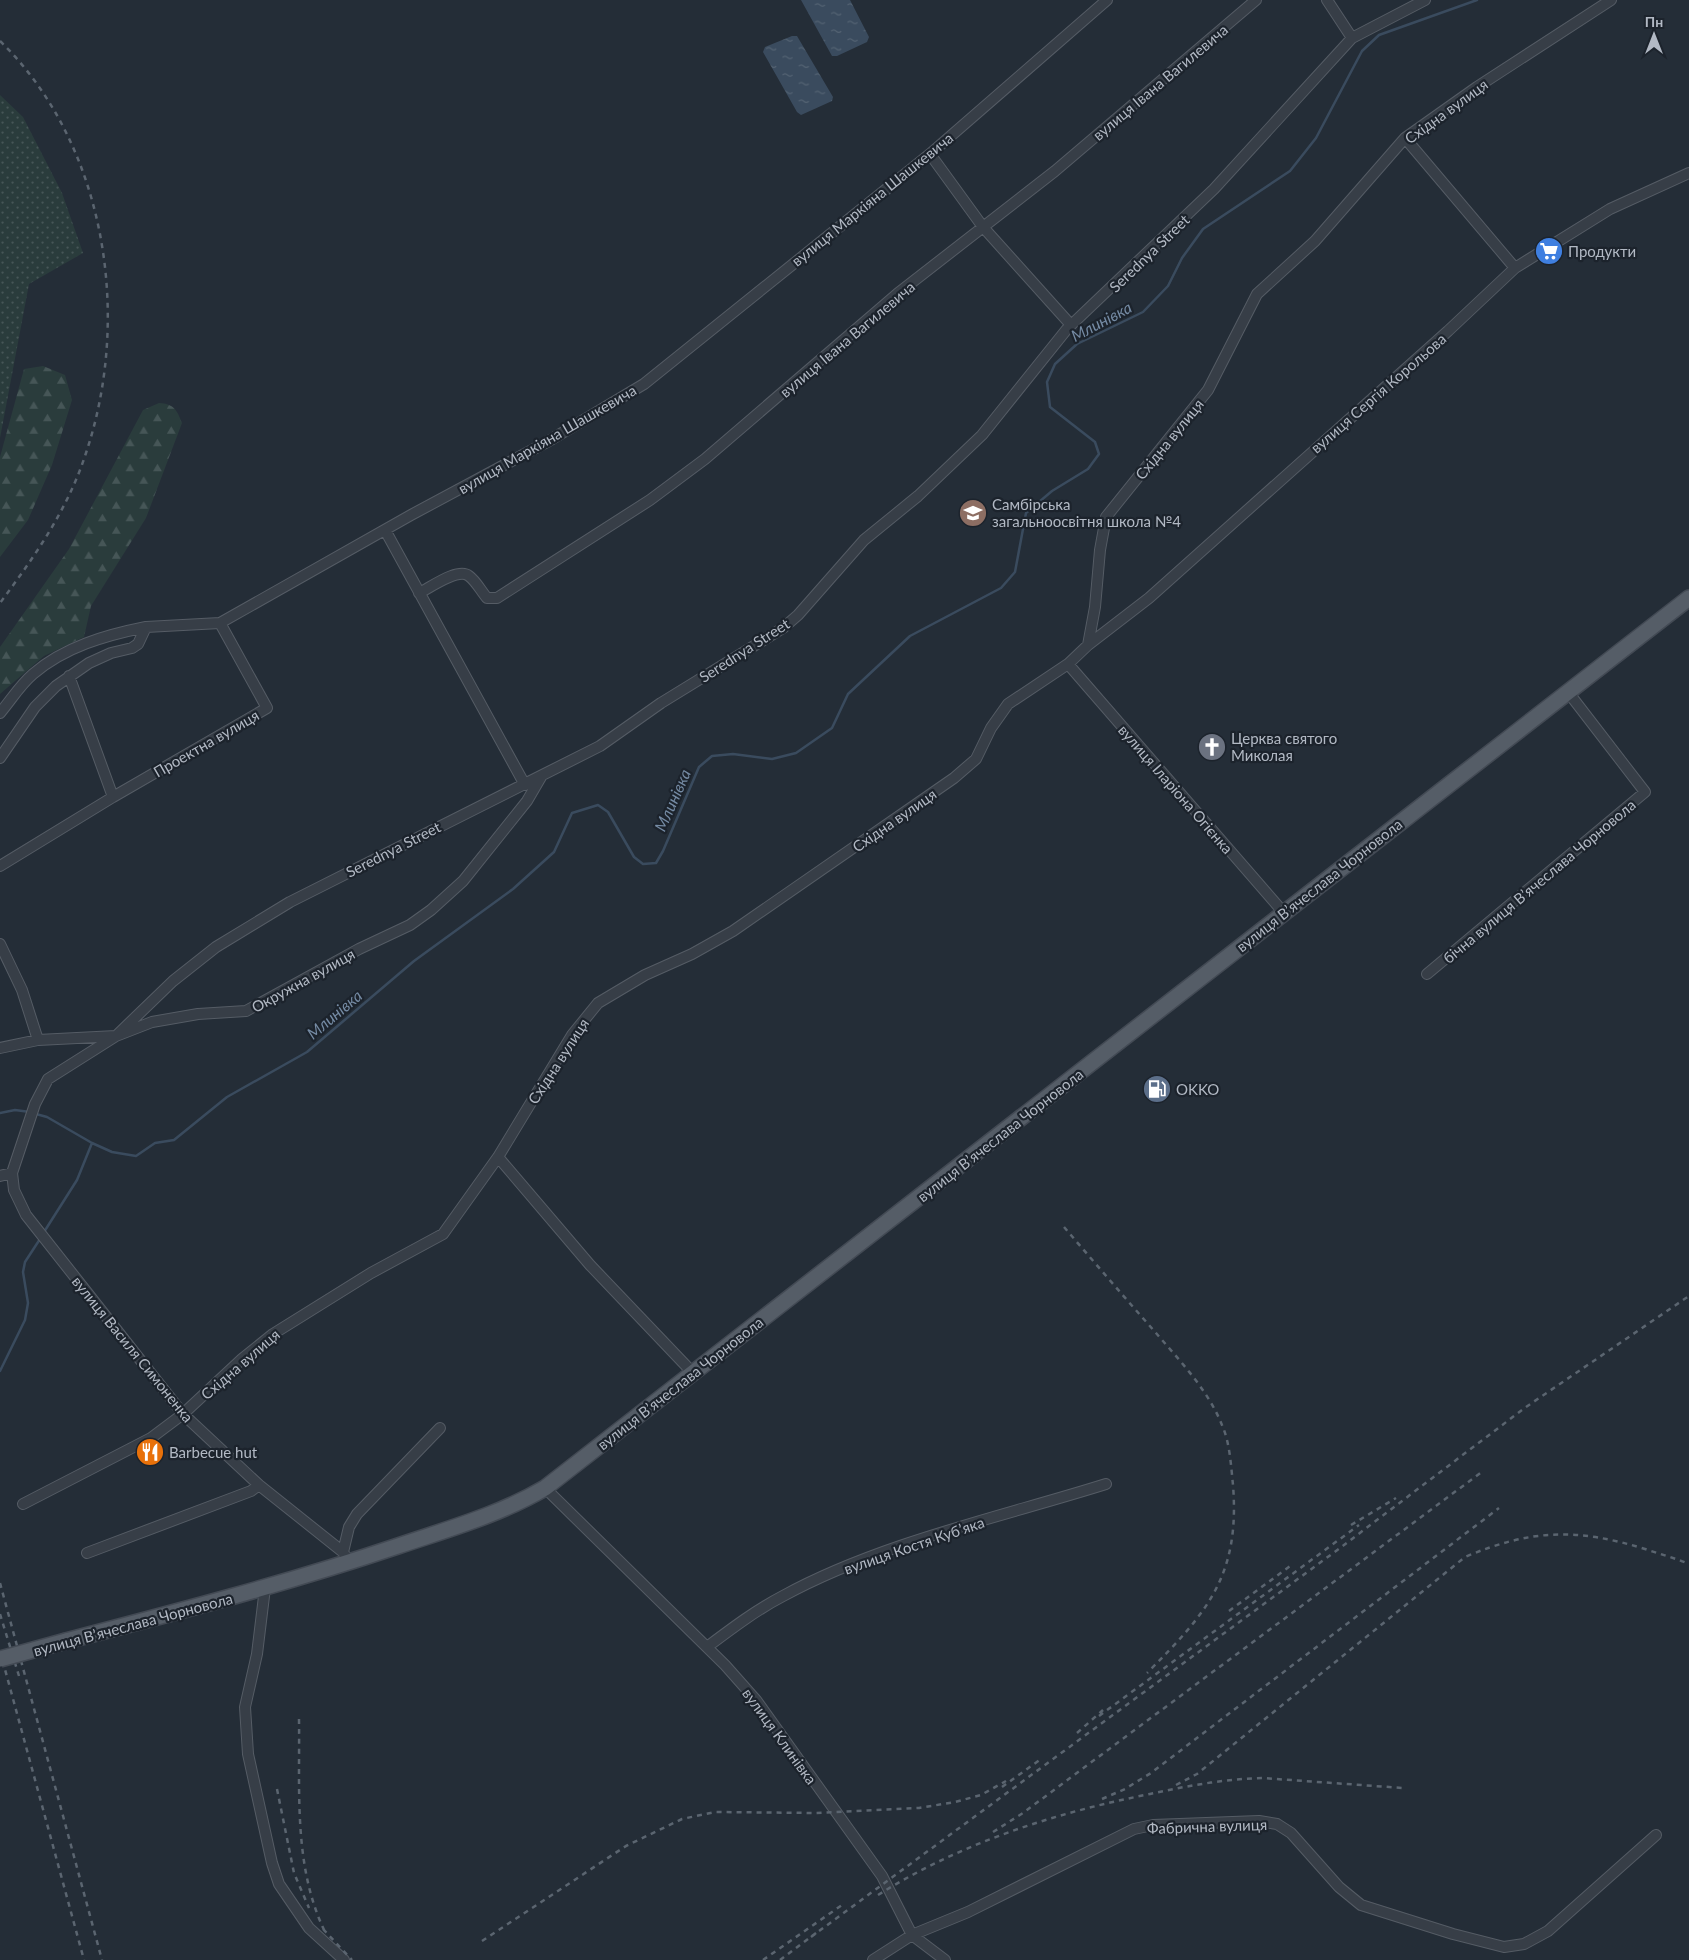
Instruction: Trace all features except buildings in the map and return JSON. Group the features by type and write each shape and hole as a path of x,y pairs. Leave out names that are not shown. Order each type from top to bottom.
{"main road":[{"name":"вулиця Вʼячеслава Чорновола","path":"0,1660 265,1588 346,1557 491,1515 519,1503 545,1488 1689,598"}],"street":[{"name":"вулиця Маркіяна Шашкевича","path":"0,713 31,676 46,664 110,634 146,627 220,623 547,442 644,384 930,154 1107,0"},
{"name":"вулиця Івана Вагилевича","path":"419,593 455,574 463,574 469,576 487,598 497,598 650,500 705,459 897,294 1136,104 1256,0"},
{"path":"1327,0 1352,38"},
{"name":"Serednya Street","path":"116,1036 173,981 216,947 274,912 427,831 541,777 600,746 661,703 783,628 798,615 864,540 918,496 982,435 1071,325 1214,189 1352,38 1425,0"},
{"name":"Східна вулиця","path":"23,1504 151,1438 183,1414 242,1359 273,1334 371,1273 443,1234 498,1158 572,1035 598,1003 645,975 692,954 733,931 954,778 976,759 991,728 1008,704 1068,664 1088,645 1095,607 1100,550 1106,517 1208,390 1257,294 1315,241 1406,138 1477,86 1611,0"},
{"path":"1406,138 1514,268"},
{"path":"930,154 983,227 1071,325"},
{"name":"вулиця Сергія Корольова","path":"1088,645 1156,591 1448,331 1514,268 1610,209 1689,173"},
{"path":"385,530 525,784"},
{"name":"Проектна вулиця","path":"0,866 112,797 267,708 220,623"},
{"path":"0,758 35,707 69,676 111,653 132,648 138,644 146,627"},
{"name":"вулиця Іларіона Огієнка","path":"1068,664 1284,913"},
{"path":"69,676 112,797"},
{"name":"бічна вулиця Вʼячеслава Чорновола","path":"1427,974 1646,792 1568,692"},
{"name":"Окружна вулиця","path":"12,1173 35,1104 48,1079 116,1036 152,1022 198,1014 246,1011 359,949 410,925 432,910 463,881 527,801 541,777"},
{"path":"0,944 22,990 38,1040"},
{"path":"0,1048 38,1040 116,1036"},
{"path":"498,1158 590,1265 693,1373"},
{"path":"0,1176 12,1173"},
{"name":"вулиця Василя Симоненка","path":"12,1173 14,1190 20,1205 183,1414 259,1485 346,1557"},
{"path":"346,1557 349,1527 356,1514 440,1428"},
{"name":"вулиця Костя Кубʼяка","path":"707,1647 739,1623 783,1596 858,1561 1106,1484"},
{"path":"87,1552 251,1491 259,1485"},
{"name":"вулиця Клинівка","path":"545,1488 707,1647 756,1700 856,1841 868,1855 889,1888 912,1935 945,1960"},
{"path":"265,1588 257,1654 245,1707 248,1754 272,1863 279,1884 309,1928 344,1960"},
{"name":"Фабрична вулиця","path":"873,1960 912,1935 968,1912 1134,1829 1153,1825 1259,1821 1277,1824 1291,1833 1339,1887 1361,1905 1453,1934 1504,1947 1524,1944 1548,1931 1656,1835"}],"green space":[{"path":"0,95 23,117 62,193 83,253 29,284 0,438"},
{"path":"43,366 65,375 72,400 52,465 28,520 0,557 0,457 24,369"},
{"path":"159,403 172,406 182,423 146,518 91,606 84,637 44,656 0,694 0,647 69,549 143,410"}],"water":[{"path":"801,0 850,0 869,37 867,42 837,56 832,56"},
{"path":"792,36 797,36 833,97 832,101 801,115 797,112 763,52 765,47"}],"waterway":[{"name":"Млинівка","path":"44,1232 77,1180 92,1143 112,1152 136,1156 155,1143 174,1140 227,1097 307,1052 414,961 513,889 554,852 572,813 598,805 608,812 634,857 643,864 656,863 699,767 712,756 733,754 772,759 796,753 832,728 848,694 910,636 1001,588 1015,572 1026,513 1052,491 1088,469 1099,454 1095,442 1050,407 1047,382 1055,364 1077,344 1143,312 1168,286 1182,258 1203,229 1290,171 1316,138 1362,51 1379,35 1477,0"},
{"path":"0,1113 15,1110 30,1112"},
{"path":"36,1114 47,1117 92,1143"},
{"name":"Млинівка","path":"0,1371 25,1320 28,1303 23,1272 25,1262 40,1239"}],"railway":[{"path":"0,41 36,83 65,130 86,180 100,234 107,290 107,345 100,400 79,474 60,513 38,550 0,603"},
{"path":"1064,1227 1193,1376 1216,1412 1225,1432 1231,1462 1234,1516 1231,1544 1225,1568 1216,1590 1203,1610 1187,1631 1147,1673"},
{"path":"811,1937 1340,1548 1526,1407 1689,1296"},
{"path":"993,1832 1023,1813 1483,1471"},
{"path":"1351,1525 1396,1498"},
{"path":"1102,1799 1125,1789 1151,1773 1499,1508"},
{"path":"1099,1716 1359,1525"},
{"path":"1176,1785 1197,1774 1465,1557 1511,1541 1554,1535 1576,1535 1620,1542 1689,1564"},
{"path":"1229,1611 1293,1564"},
{"path":"0,1583 102,1960"},
{"path":"0,1614 19,1676"},
{"path":"0,1651 84,1960"},
{"path":"1077,1733 1103,1710"},
{"path":"299,1719 299,1801 303,1856 315,1909 326,1934"},
{"path":"1002,1787 1041,1759"},
{"path":"878,1895 942,1860 1009,1832 1079,1810 1164,1791 1220,1781 1262,1778 1403,1788"},
{"path":"482,1941 626,1846 682,1819 715,1812 816,1813 919,1808 955,1802 981,1795 1006,1781"},
{"path":"277,1789 294,1873 309,1908"},
{"path":"763,1960 842,1905"},
{"path":"323,1929 352,1960"},
{"path":"780,1960 816,1933"}],"place":[{"name":"Продукти","path":"1549,251"},
{"name":"Самбірська загальноосвітня школа №4","path":"973,513"},
{"name":"Церква святого Миколая","path":"1212,747"},
{"name":"OKKO","path":"1157,1089"},
{"name":"Barbecue hut","path":"150,1452"}]}
